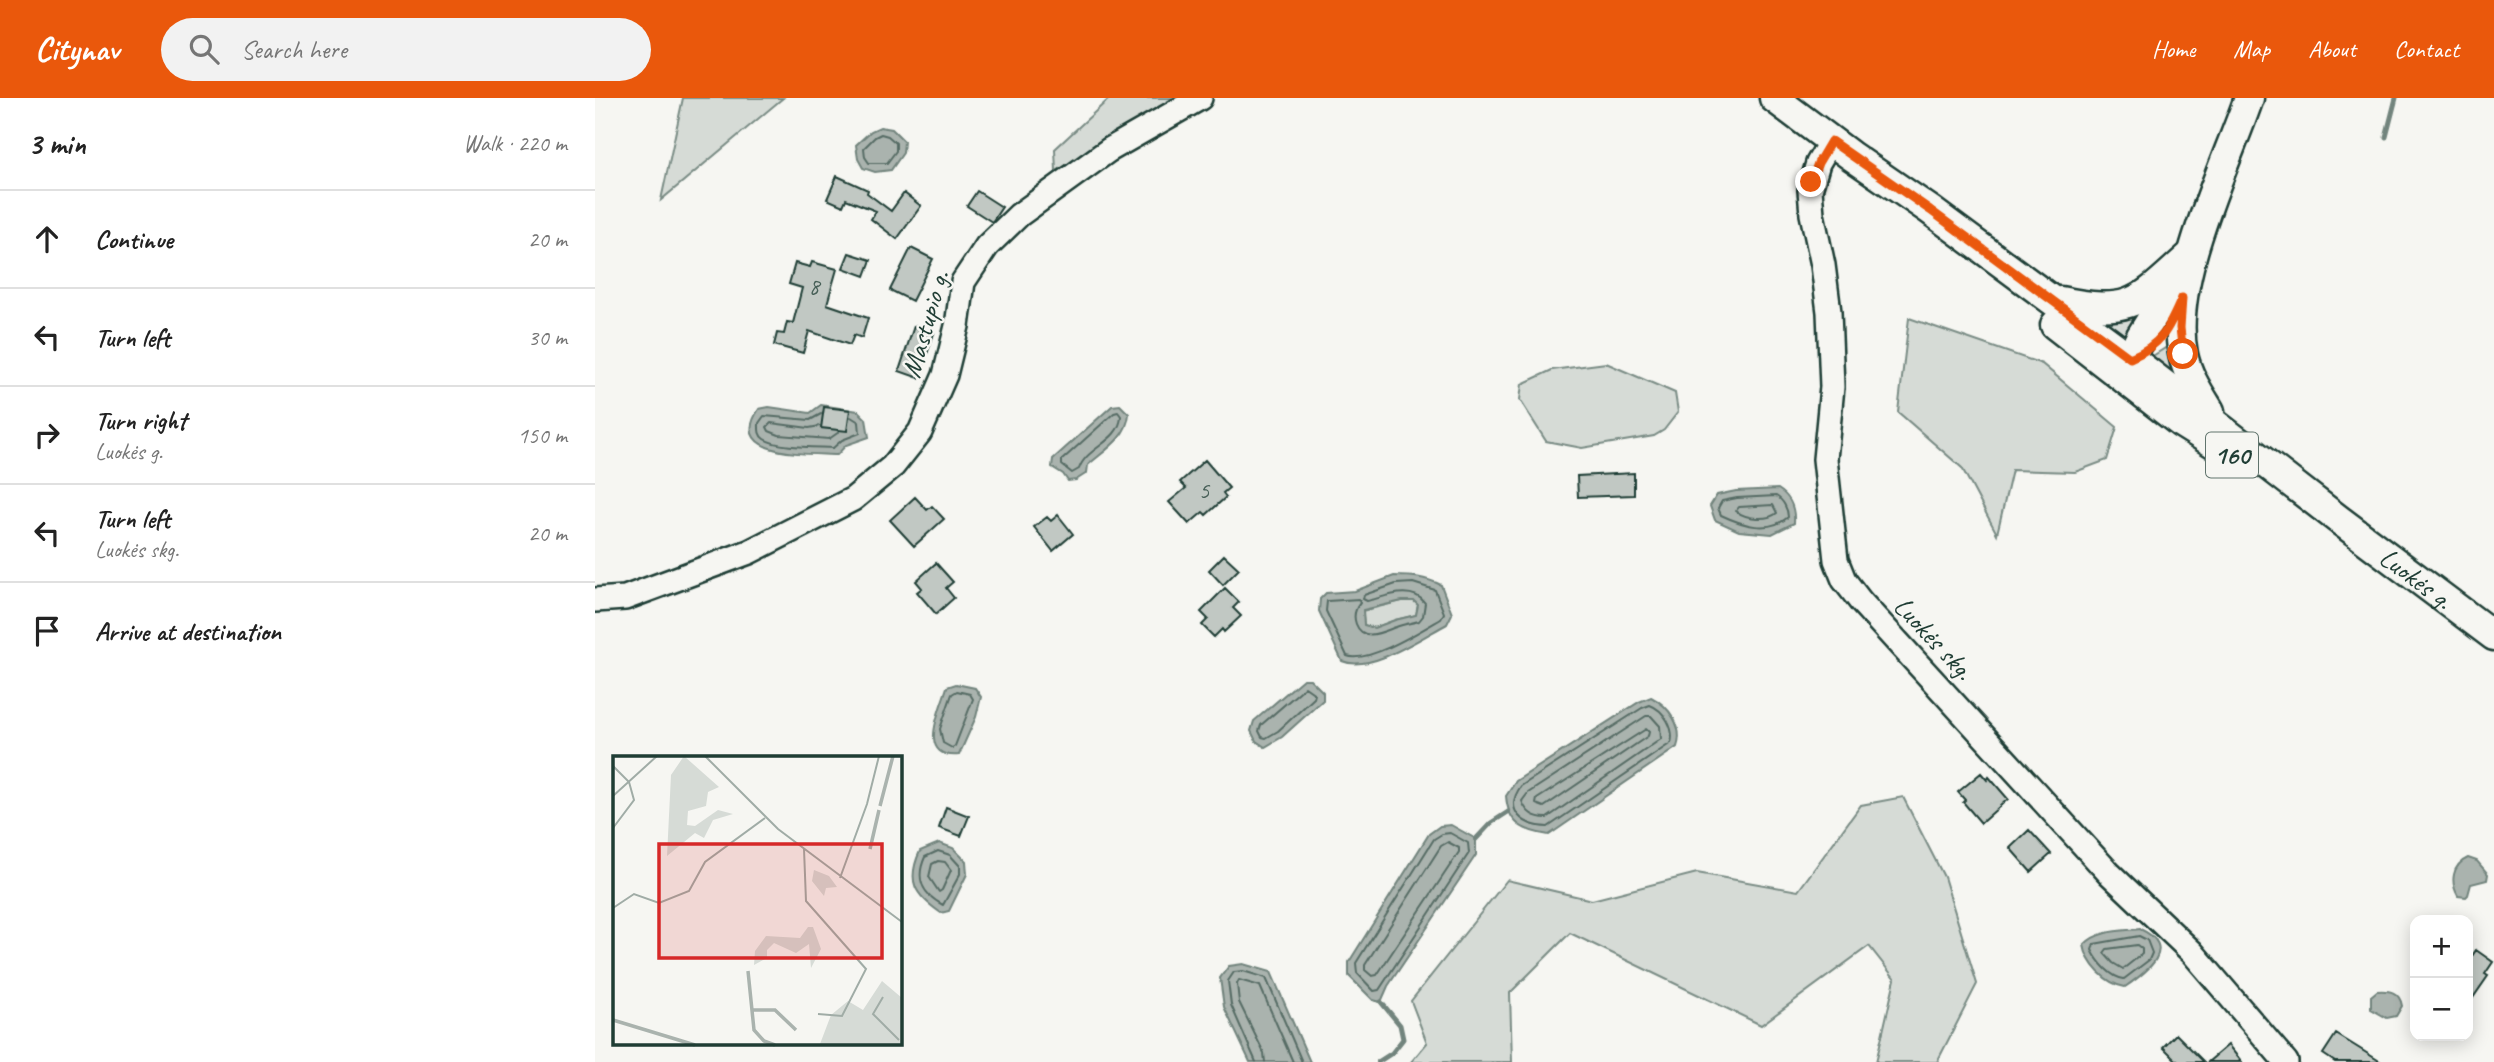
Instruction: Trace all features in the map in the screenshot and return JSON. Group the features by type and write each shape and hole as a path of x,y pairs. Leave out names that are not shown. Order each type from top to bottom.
{"main road":[{"name":"Luokės g.","path":"1774,98 2051,299 2131,371 2181,423 2337,519"},
{"name":"160","path":"2217,423 2189,374 2183,354 2180,328 2182,298 2192,254 2249,98"},
{"name":"Luokės g.","path":"1840,148 1922,221 2103,362 2131,371 2217,423 2337,519 2494,636"},
{"name":"160","path":"2051,299 2091,307 2114,308 2134,303 2192,254"},
{"name":"160","path":"2131,371 2141,336 2192,254"},
{"name":"160","path":"2131,371 2141,353 2161,340 2182,298"}],"street":[{"name":"Mastupio g.","path":"595,600 625,597 749,552 853,499 893,466 921,432 945,375 963,282 987,246 1020,215 1109,150 1200,98"},
{"name":"Luokės skg.","path":"1840,148 1818,163 1810,190 1829,312 1832,387 1825,459 1836,560 1844,580 1861,602 2109,873 2192,952 2286,1062"}],"shaded area":[{"path":"683,98 783,98 661,200"},
{"path":"1110,98 1181,98 1056,171 1055,149"},
{"path":"2144,307 2127,345 2088,315"},
{"path":"1909,318 2042,364 2117,427 2107,460 2075,472 2012,470 1997,534 1962,468 1898,412"},
{"path":"2170,345 2186,385 2148,359"},
{"path":"1606,363 1675,393 1678,412 1664,430 1654,436 1582,448 1546,441 1520,400 1522,384 1552,370"},
{"path":"1402,601 1414,601 1418,605 1416,615 1374,628 1364,625 1362,611"},
{"path":"1903,797 1944,877 1977,984 1937,1062 1876,1062 1895,979 1869,946 1761,1025 1570,933 1510,993 1512,1062 1411,1062 1427,1043 1411,1001 1507,880 1592,900 1697,873 1798,891 1861,805"}],"water":[{"path":"880,127 892,129 904,141 903,153 891,170 875,172 863,168 858,159 856,145 871,131"},
{"path":"821,405 858,411 866,419 869,437 846,445 837,455 775,450 762,445 753,437 752,425 759,409 769,407 810,413"},
{"path":"1120,405 1129,414 1120,437 1088,465 1087,473 1076,480 1068,481 1052,467 1053,459 1112,406"},
{"path":"1778,489 1791,503 1794,523 1772,534 1739,531 1715,520 1710,506 1717,495 1736,491"},
{"path":"1394,576 1424,579 1441,585 1452,614 1447,624 1396,652 1367,662 1342,661 1319,611 1320,599 1326,593 1355,591","holes":["1414,601 1418,605 1416,615 1374,628 1364,625 1363,610"]},
{"path":"1303,679 1310,679 1323,692 1323,700 1282,737 1265,747 1256,741 1251,731 1254,721"},
{"path":"956,684 975,688 981,697 976,717 959,755 946,754 938,749 934,741 934,730 947,687"},
{"path":"1651,697 1664,706 1677,725 1677,747 1549,835 1524,828 1514,820 1507,806 1506,796 1516,781"},
{"path":"1451,825 1476,839 1476,855 1388,986 1381,1002 1373,1000 1349,976 1349,962 1429,834 1440,826"},
{"path":"939,843 953,848 966,861 967,874 949,911 941,913 919,894 914,879 920,851"},
{"path":"2468,858 2477,861 2488,874 2487,880 2471,884 2466,897 2458,896 2454,874 2459,865"},
{"path":"2140,929 2152,936 2158,944 2156,959 2125,987 2111,982 2093,966 2084,945 2102,934"},
{"path":"1243,964 1271,972 1310,1062 1250,1062 1224,1007 1220,978 1229,966"},
{"path":"2377,991 2397,995 2402,1006 2396,1016 2387,1018 2371,1009 2371,996"}],"building":[{"path":"837,176 868,190 867,193 891,211 904,193 921,206 897,239 871,219 876,211 846,199 843,206 827,199"},
{"path":"977,191 1002,207 992,222 967,206"},
{"path":"911,248 933,259 912,301 890,290"},
{"path":"849,253 871,260 865,276 843,268"},
{"path":"812,262 837,269 827,304 868,318 862,338 854,335 850,345 809,331 803,353 774,345 777,333 784,334 787,322 793,323 802,288 789,284 795,263 810,267"},
{"path":"914,326 934,333 919,378 899,371"},
{"path":"824,407 850,410 847,431 821,428"},
{"path":"1205,460 1229,488 1223,493 1226,497 1206,515 1203,512 1189,524 1169,502 1186,488 1180,482"},
{"path":"1634,473 1634,495 1578,497 1577,476"},
{"path":"915,497 927,510 932,506 944,519 914,546 890,520"},
{"path":"1058,515 1073,534 1053,551 1034,527 1047,517 1051,521"},
{"path":"1224,555 1239,569 1223,585 1209,570"},
{"path":"936,563 953,582 946,588 954,598 936,614 917,592 922,588 916,581"},
{"path":"1225,588 1239,602 1233,608 1241,616 1224,632 1222,629 1214,637 1202,625 1208,619 1201,612"},
{"path":"1981,773 1987,780 1989,777 2008,799 1981,823 1958,792"},
{"path":"946,807 969,816 961,836 939,828"},
{"path":"2029,830 2051,854 2031,872 2010,848"},
{"path":"2476,950 2493,962 2485,974 2488,976 2473,998 2473,978 2473,954"},
{"path":"2176,1034 2204,1062 2178,1062 2163,1047"},
{"path":"2336,1034 2381,1062 2335,1062 2323,1054"},
{"path":"2228,1045 2242,1062 2208,1062"}],"waterway":[{"path":"2386,137 2396,98"},
{"path":"1476,839 1491,823 1508,812"},
{"path":"1378,1062 1392,1053 1403,1039 1400,1025 1381,1002"}],"route":[{"path":"1811,182 1831,141 1930,210 2130,358 2161,340 2182,298 2180,328 2183,354"}]}
